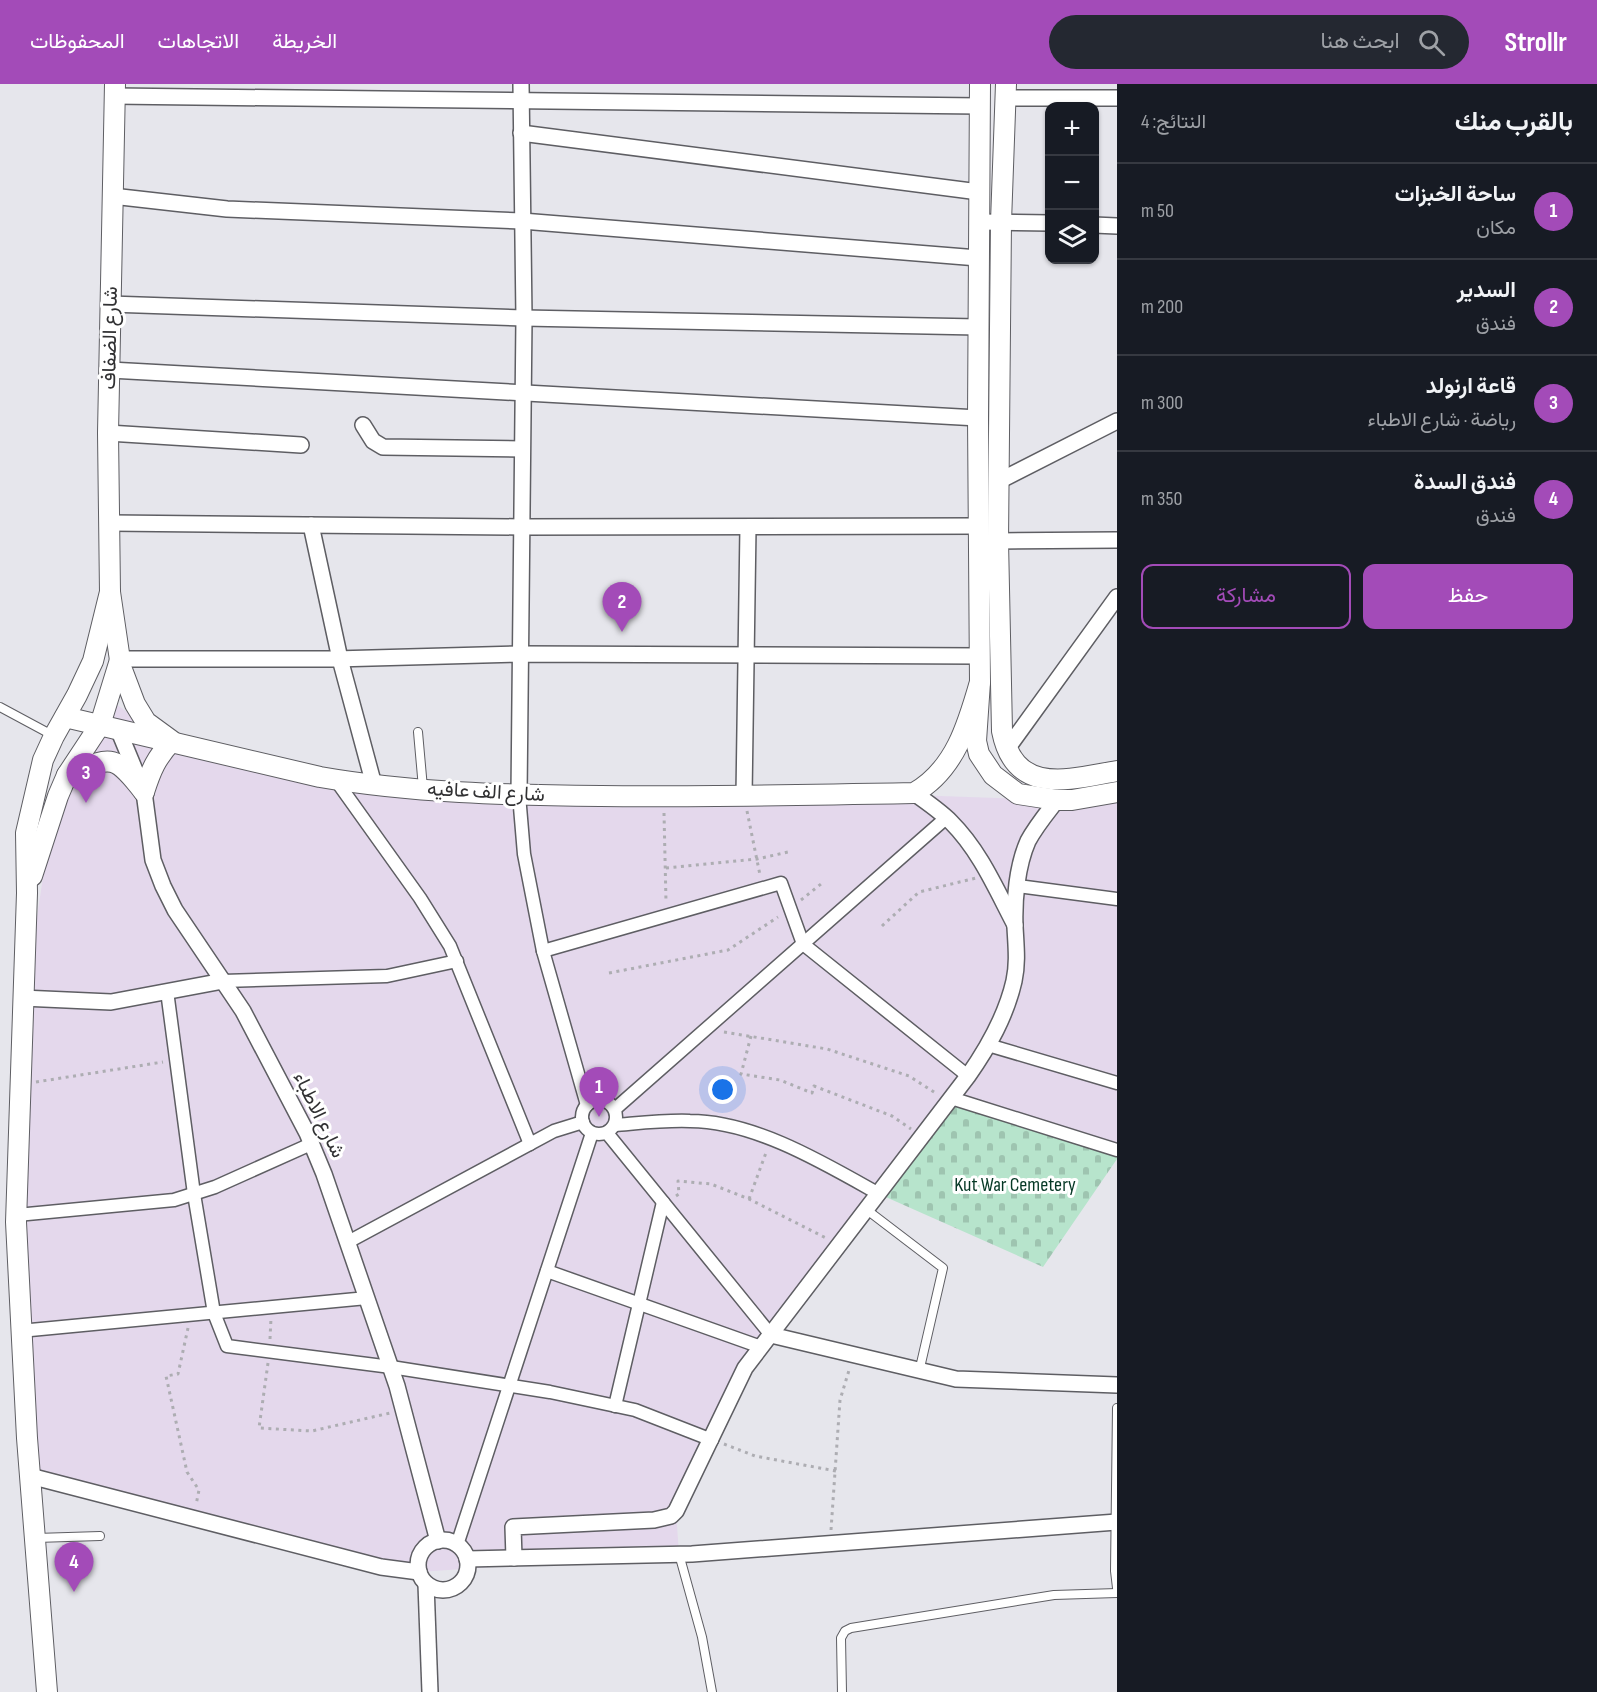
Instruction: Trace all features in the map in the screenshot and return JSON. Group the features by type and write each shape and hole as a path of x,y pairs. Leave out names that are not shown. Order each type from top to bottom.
{"street":[{"path":"521,84 524,318 519,795 524,854 543,951 587,1105 582,1116 583,1122 592,1133 601,1135 611,1129 692,1120 739,1128 809,1155 879,1194"},
{"path":"980,84 978,222 980,682 976,741 979,753 993,775 1018,794 1072,800 1117,792"},
{"path":"114,90 521,101 980,106"},
{"name":"شارع الضفاف","path":"110,592 108,433 114,90"},
{"path":"1117,98 1006,91 1001,222 998,542 1002,731 1007,749 1025,770 1042,778 1060,781 1117,771"},
{"path":"521,133 979,192"},
{"path":"112,196 227,209 522,220 978,258"},
{"path":"978,222 1045,224"},
{"path":"1099,225 1117,226"},
{"path":"110,304 524,318 978,327"},
{"path":"110,370 978,418"},
{"path":"999,481 1117,421"},
{"path":"363,425 373,441 383,447 522,449"},
{"path":"108,433 301,445"},
{"path":"110,523 521,527 980,526"},
{"path":"311,525 340,659 374,785"},
{"path":"744,796 748,527"},
{"path":"998,542 1117,540"},
{"path":"110,592 121,667 135,704 146,722 172,741 159,754 144,792"},
{"path":"46,1692 20,1331 17,1215 27,893 26,833 38,779 54,736 93,661 110,592"},
{"path":"1007,749 1117,597"},
{"path":"120,659 340,659 520,654 980,656"},
{"path":"27,893 67,775 109,727 120,659"},
{"path":"980,682 969,721 957,747 931,783 914,793 946,818 973,849 1015,925"},
{"name":"شارع الف عافيه","path":"65,717 335,780 374,785 519,795 664,797 914,793"},
{"name":"شارع الاطباء","path":"109,727 144,792 153,860 163,886 175,910 243,1011 311,1144 391,1367 438,1541"},
{"path":"67,775 103,760 120,764 144,792"},
{"path":"335,780 420,898 446,939 457,961 530,1144"},
{"path":"514,1558 513,1527 654,1520 671,1516 676,1511 746,1368 968,1076 988,1045 1006,1008 1014,980 1018,955 1015,925 1021,864 1029,841 1057,800"},
{"path":"615,1109 946,818"},
{"path":"543,951 781,883 803,944 968,1076"},
{"path":"1018,886 1117,899"},
{"path":"22,999 111,1002 223,981 387,976 457,961"},
{"path":"167,992 194,1194 214,1313 227,1346 391,1367 550,1392 635,1410 712,1440"},
{"path":"988,1045 1117,1083"},
{"path":"950,1099 1117,1150"},
{"path":"587,1105 604,1100 615,1109 617,1119 611,1129"},
{"path":"348,1242 560,1128 583,1122"},
{"path":"611,1129 766,1341"},
{"path":"457,1545 592,1133"},
{"path":"17,1215 174,1200 194,1194 311,1144"},
{"path":"615,1406 663,1202"},
{"path":"548,1270 639,1304 766,1341 853,1356 919,1372 976,1381 1117,1385"},
{"path":"20,1331 367,1298"},
{"path":"30,1476 423,1578 441,1590 456,1586 466,1574 467,1559 457,1545 444,1540 431,1543 421,1552 418,1559 423,1578 430,1692"},
{"path":"467,1559 679,1554 1116,1523"}],"lane":[{"path":"0,707 54,736"},
{"path":"418,732 423,789"},
{"path":"867,1210 943,1268 919,1372"},
{"path":"1117,1408 1117,1588"},
{"path":"34,1538 100,1536"},
{"path":"679,1554 702,1637 712,1692"},
{"path":"842,1692 841,1638 844,1631 851,1628 1054,1595 1117,1593"}],"path":[{"path":"744,796 762,889"},
{"path":"664,797 667,916"},
{"path":"666,868 757,859 788,852"},
{"path":"882,926 919,892 989,875"},
{"path":"609,973 728,950 790,909 821,884"},
{"path":"712,1024 722,1031 827,1049 909,1076 950,1099"},
{"path":"751,1036 741,1074 780,1080 812,1093 814,1086 892,1116 922,1137"},
{"path":"20,1085 176,1060"},
{"path":"749,1199 771,1140"},
{"path":"663,1202 679,1194 678,1181 711,1184 749,1199 840,1245"},
{"path":"271,1308 270,1351 260,1428 312,1431 403,1410"},
{"path":"191,1315 178,1374 166,1377 187,1472 199,1490 194,1518"},
{"path":"830,1544 840,1400 853,1356"},
{"path":"712,1440 755,1456 836,1471"}],"shaded area":[{"path":"110,700 157,733 335,779 519,795 884,794 1057,800 1117,791 1117,1149 951,1098 745,1368 676,1511 679,1554 419,1572 30,1476 17,1215 27,983 53,811"}],"green space":[{"name":"Kut War Cemetery","path":"951,1098 1117,1150 1117,1159 1043,1267 879,1194"}],"place":[{"name":"السدير","path":"622,632"},
{"name":"قاعة ارنولد","path":"86,803"},
{"name":"ساحة الخبزات","path":"599,1117"},
{"name":"فندق السدة","path":"74,1592"}]}
